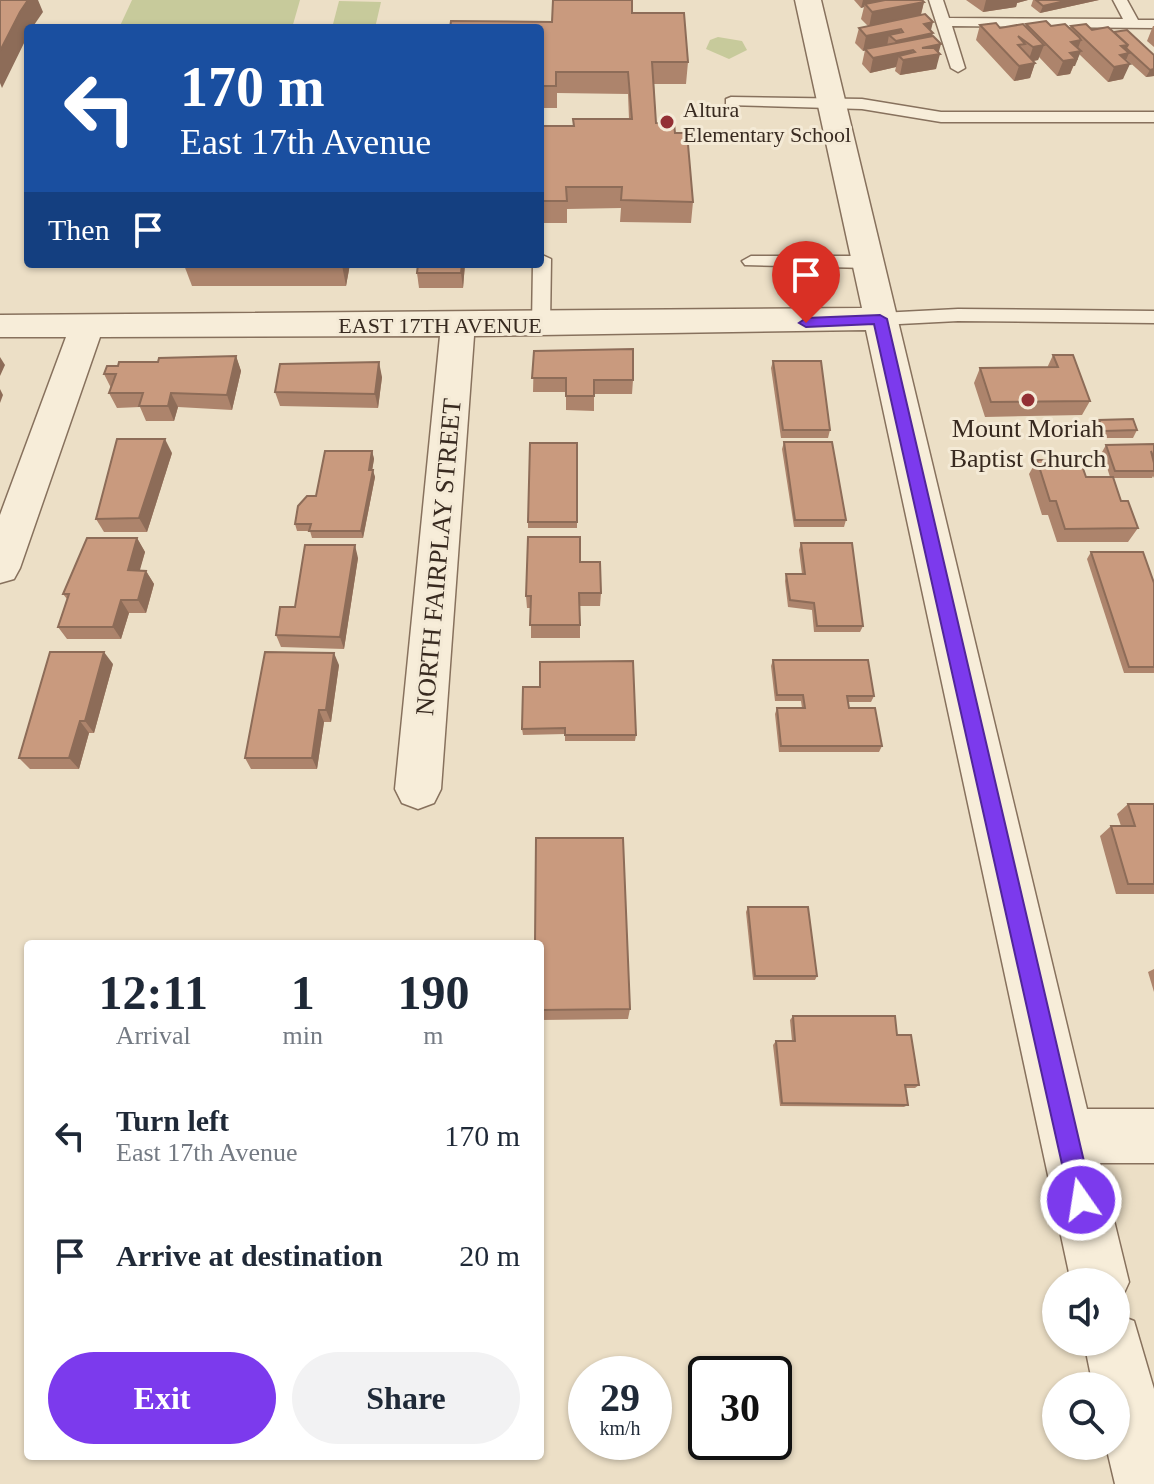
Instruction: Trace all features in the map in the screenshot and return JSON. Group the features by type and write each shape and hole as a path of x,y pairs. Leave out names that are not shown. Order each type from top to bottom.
{"street":[{"path":"808,0 1097,1268"},
{"name":"EAST 17TH AVENUE","path":"0,326 541,325 880,319"},
{"name":"NORTH FAIRPLAY STREET","path":"418,789 458,325"},
{"path":"0,568 87,326"},
{"path":"1066,1136 1154,1136"},
{"path":"1116,1356 1146,1484"}],"lane":[{"path":"936,0 958,68"},
{"path":"1120,0 1133,24"},
{"path":"945,22 1154,24"},
{"path":"731,102 878,105 941,117 1154,117"},
{"path":"751,261 868,262"},
{"path":"541,325 542,268"},
{"path":"880,319 958,315 1154,317"}],"green space":[{"path":"132,0 300,0 293,24 121,24"},
{"path":"339,1 381,2 376,24 333,24"},
{"path":"718,37 742,41 747,50 729,59 706,49 710,40"}],"building":[{"path":"0,0 28,0 0,51"},
{"path":"553,0 632,0 632,13 684,13 688,62 652,62 656,123 674,123 675,133 687,133 693,202 621,200 622,187 566,187 567,201 544,201 544,126 574,126 573,119 632,119 628,72 556,72 556,86 544,86 544,24 451,24 451,21 552,22"},
{"path":"885,0 924,2 872,12 865,4"},
{"path":"1036,0 1069,0 1043,6"},
{"path":"925,14 933,22 924,24 933,33 896,41 889,35 903,32 901,29 866,36 859,28"},
{"path":"1046,21 1051,26 1065,24 1079,37 1081,40 1071,42 1081,51 1070,53 1076,59 1063,61 1026,24"},
{"path":"996,23 1000,28 1023,24 1044,45 1033,47 1018,36 1025,44 1018,45 1035,63 1019,66 980,25"},
{"path":"1086,24 1092,30 1108,27 1128,45 1121,46 1129,53 1120,55 1130,64 1114,67 1071,26"},
{"path":"1127,30 1154,55 1154,69 1150,70 1126,48 1128,45 1114,32"},
{"path":"933,36 941,44 922,48 934,48 940,54 903,60 899,56 915,52 913,50 873,58 865,49"},
{"path":"418,268 462,268 461,273 417,273"},
{"path":"633,349 633,380 594,380 594,396 566,396 566,378 532,378 534,351"},
{"path":"1053,355 1073,355 1090,401 991,402 980,368 1058,367"},
{"path":"236,356 227,395 171,393 168,406 139,406 143,393 109,393 116,374 104,374 107,366 118,366 119,362"},
{"path":"773,361 821,361 830,430 783,430"},
{"path":"379,362 375,394 275,392 280,364"},
{"path":"1133,419 1137,430 1104,431 1099,420"},
{"path":"117,439 165,439 139,518 96,519"},
{"path":"784,442 832,442 846,520 795,520"},
{"path":"530,443 577,443 577,522 528,522"},
{"path":"1154,444 1154,459 1151,451 1154,471 1115,471 1106,445"},
{"path":"325,451 372,451 369,470 373,470 361,531 309,531 311,524 295,524 298,506 307,496 316,496"},
{"path":"1037,460 1080,460 1086,477 1113,477 1121,501 1128,501 1138,528 1065,529 1056,501 1050,501"},
{"path":"528,537 580,537 580,562 600,562 601,593 579,593 580,625 530,625 531,596 526,596"},
{"path":"87,538 137,538 128,570 146,571 138,600 121,600 113,627 58,627 69,594 63,594"},
{"path":"801,543 852,543 863,626 817,626 814,603 790,600 786,574 805,574"},
{"path":"305,545 355,545 340,637 276,635 280,607 295,607"},
{"path":"1091,552 1143,552 1154,583 1154,667 1129,667"},
{"path":"50,652 104,652 85,721 80,721 69,758 19,758"},
{"path":"265,652 334,653 326,710 319,710 312,758 245,758"},
{"path":"773,660 868,660 874,696 847,696 849,708 875,708 882,746 781,746 777,708 805,708 803,695 777,695"},
{"path":"633,661 636,735 565,735 565,728 522,729 523,687 540,687 540,662"},
{"path":"1128,804 1154,804 1154,884 1128,884 1111,826 1135,826"},
{"path":"536,838 623,838 630,1009 544,1010 544,940 535,940"},
{"path":"748,907 808,907 817,976 755,976"},
{"path":"793,1016 895,1016 897,1035 911,1035 919,1085 905,1085 908,1105 782,1103 776,1041 795,1041"}],"place":[{"name":"Altura Elementary School","path":"667,122"},
{"name":"Mount Moriah Baptist Church","path":"1028,400"}],"route":[{"path":"806,323 880,319 1081,1200"}]}
